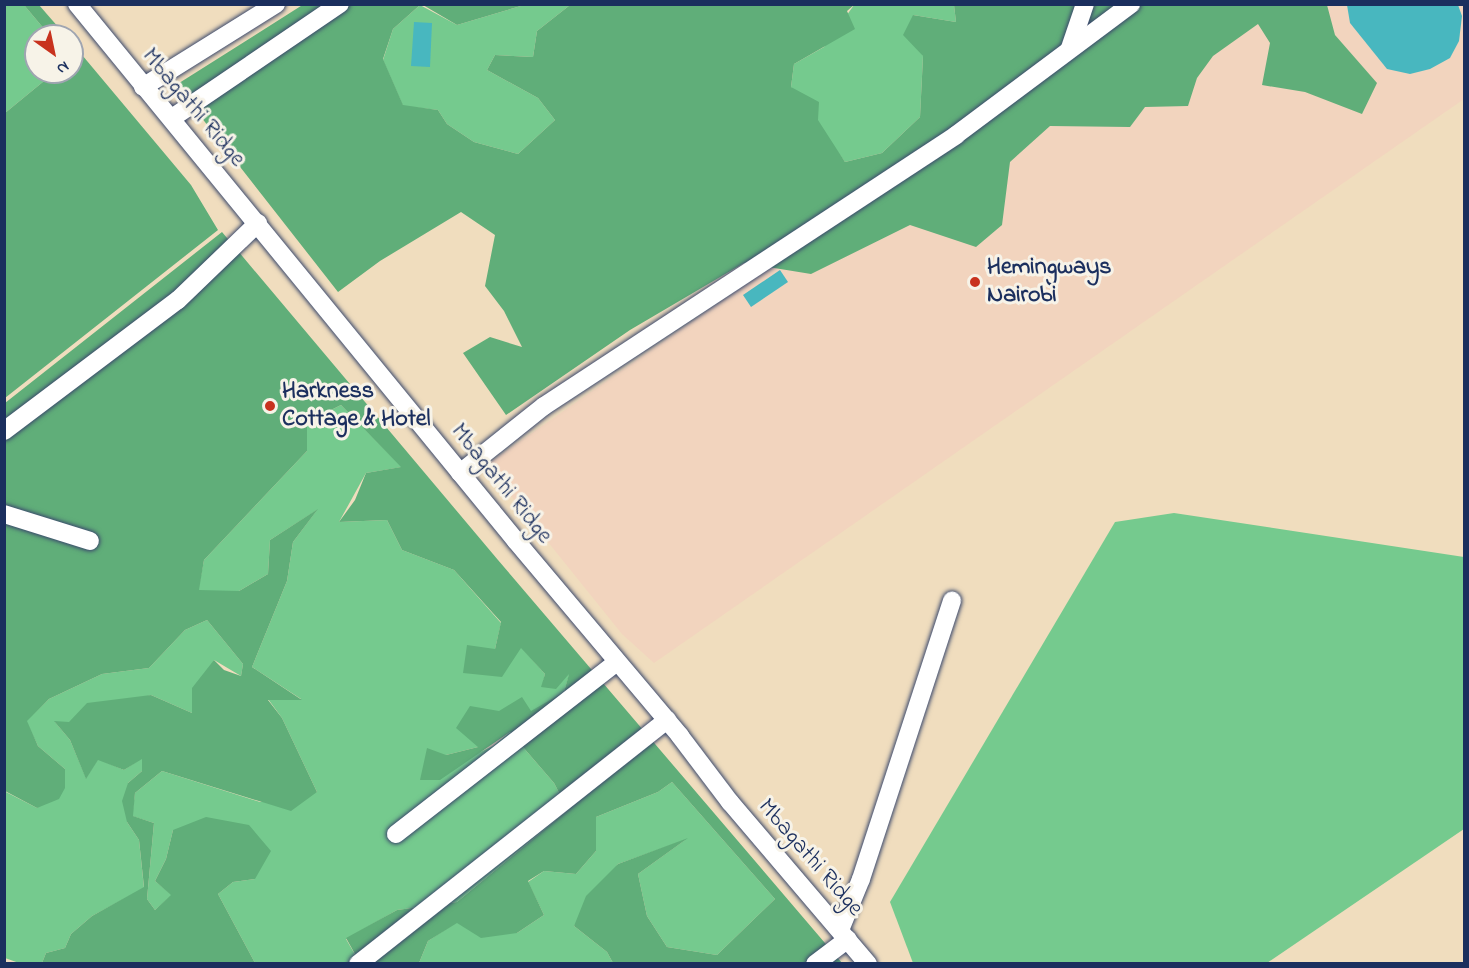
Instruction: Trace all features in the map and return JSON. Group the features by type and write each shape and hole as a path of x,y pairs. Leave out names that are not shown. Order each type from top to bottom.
{"street":[{"name":"Mbagathi Ridge","path":"77,4 460,473 616,662 667,720 730,802 868,963"},
{"path":"143,87 276,4"},
{"path":"172,118 340,4"},
{"path":"1070,49 1085,4"},
{"path":"460,473 544,406 956,135 1131,4"},
{"path":"4,431 178,300 258,223"},
{"path":"4,514 90,541"},
{"path":"815,963 844,934 952,601"},
{"path":"396,834 616,662"},
{"path":"358,963 667,720"}],"shaded area":[{"name":"Hemingways Nairobi","path":"1146,5 1464,5 1464,99 654,663 622,634 486,465"}],"green space":[{"path":"304,4 420,5 393,29 383,59 403,105 438,110 447,124 474,142 518,154 555,120 538,98 487,70 495,55 533,57 537,31 570,5 854,5 847,11 855,29 794,64 791,87 819,102 818,120 845,162 882,153 920,117 923,56 903,35 913,15 956,22 954,5 1327,5 1335,35 1377,83 1362,114 1305,92 1262,85 1270,43 1258,24 1213,56 1197,78 1188,106 1145,107 1130,127 1050,126 1010,162 1002,225 976,247 910,225 811,274 744,263 630,330 506,415 463,353 490,337 522,347 504,311 485,286 495,235 461,212 380,261 338,292 176,85"},
{"path":"5,5 24,5 40,24 24,24 24,84 40,84 5,113"},
{"path":"24,5 39,5 56,24 40,24"},
{"path":"420,5 457,25 524,5 570,5 537,31 533,57 495,55 487,70 538,98 555,120 518,154 474,142 447,124 438,110 403,106 383,60 393,29"},
{"path":"423,5 524,5 457,25"},
{"path":"854,5 954,5 956,22 913,15 923,56 920,117 882,153 845,162 791,87 794,64 824,47"},
{"path":"84,57 191,185 218,230 5,398 5,113 40,84 84,84"},
{"path":"222,232 842,963 613,963 607,952 574,926 586,896 618,864 688,838 638,874 647,916 667,947 717,955 775,899 672,782 658,792 596,817 596,851 576,874 544,871 528,881 544,915 517,933 481,938 457,923 428,941 419,963 360,963 346,938 397,910 457,902 568,810 554,783 510,732 440,780 420,780 427,748 446,755 478,747 456,728 470,706 499,711 522,697 531,711 564,692 569,674 556,689 541,687 545,674 521,648 502,677 463,673 467,645 495,649 501,622 454,570 402,550 387,520 339,522 355,500 366,473 401,467 341,405 307,422 307,451 204,560 199,590 239,591 268,574 270,540 318,509 293,542 287,581 252,667 302,700 268,700 282,718 317,792 291,811 162,771 135,793 133,816 154,823 147,899 155,910 171,895 155,881 166,859 173,830 206,817 249,825 271,851 255,879 233,882 218,894 255,963 42,963 46,953 65,948 71,934 92,916 144,887 139,840 127,822 122,801 128,783 142,771 142,759 124,770 98,760 86,779 70,740 54,721 69,722 87,703 151,695 192,713 192,688 214,660 224,670 241,676 243,664 207,620 185,630 149,668 102,674 49,699 27,721 38,746 65,769 65,788 59,799 37,808 5,791 5,403"},
{"path":"341,405 402,467 366,473 339,522 387,520 402,550 454,570 501,623 495,649 463,673 521,647 545,674 542,687 570,672 564,692 478,747 446,755 420,780 493,746 510,732 554,783 568,810 457,902 397,910 346,939 360,963 255,963 218,894 233,882 255,879 173,830 166,859 155,881 172,895 155,910 147,899 154,823 132,816 135,793 162,771 260,802 317,792 282,718 268,699 301,699 252,667 287,581 293,542 317,510 270,540 268,574 239,591 198,591 204,560 307,451 307,422"},
{"path":"1174,513 1464,557 1464,829 1267,963 913,963 890,902 1115,522"},
{"path":"207,620 243,664 241,676 214,660 192,713 151,695 69,723 55,722 70,740 86,778 98,759 124,770 142,758 142,771 128,783 127,822 139,840 144,888 92,916 71,934 65,948 46,953 42,963 19,963 5,958 4,791 37,808 65,769 38,746 26,721 49,699 102,674 149,668 185,630"},
{"path":"672,782 775,899 717,955 667,947 647,916 638,874 685,840 618,864 574,926 607,952 613,963 406,964 419,963 428,941 457,922 517,933 544,915 528,882 544,871 576,874 596,851 596,817 658,792"}],"water":[{"path":"1347,5 1458,5 1462,16 1459,41 1450,58 1430,69 1410,74 1387,69 1350,23"},
{"path":"414,22 432,23 430,67 411,66"},
{"path":"780,270 788,282 751,307 743,295"}],"place":[{"name":"Hemingways Nairobi","path":"975,282"},
{"name":"Harkness Cottage & Hotel","path":"270,406"}]}
